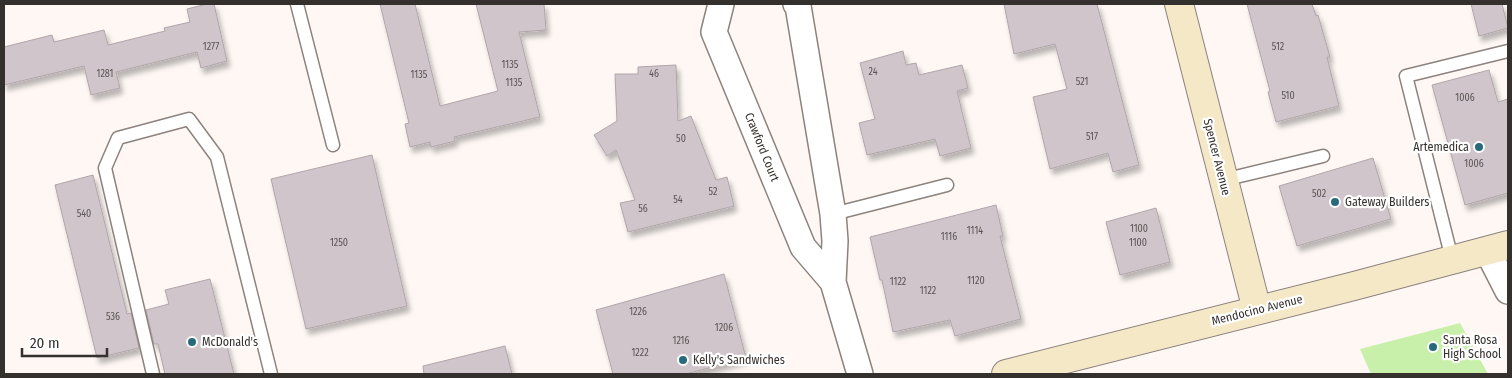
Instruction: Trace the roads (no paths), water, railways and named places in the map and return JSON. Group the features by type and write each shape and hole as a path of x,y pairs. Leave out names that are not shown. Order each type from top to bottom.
{"main road":[{"name":"Spencer Avenue","path":"1179,4 1257,310"},
{"name":"Mendocino Avenue","path":"1009,374 1498,248"}],"street":[{"name":"Crawford Court","path":"721,4 714,32 803,247 833,282"},
{"name":"Crawford Court","path":"796,4 798,6 833,214 835,241 833,282 860,374"},
{"path":"1498,248 1508,291"}],"lane":[{"path":"297,4 332,145"},
{"path":"1452,259 1406,76 1508,51"},
{"path":"153,374 105,168 118,138 189,119 218,157 271,374"},
{"path":"1223,180 1323,156"},
{"path":"833,214 947,186"}],"place":[{"name":"Artemedica","path":"1479,147"},
{"name":"Gateway Builders","path":"1335,202"},
{"name":"McDonald's","path":"192,342"},
{"name":"Santa Rosa High School","path":"1433,347"},
{"name":"Kelly's Sandwiches","path":"683,360"}]}
